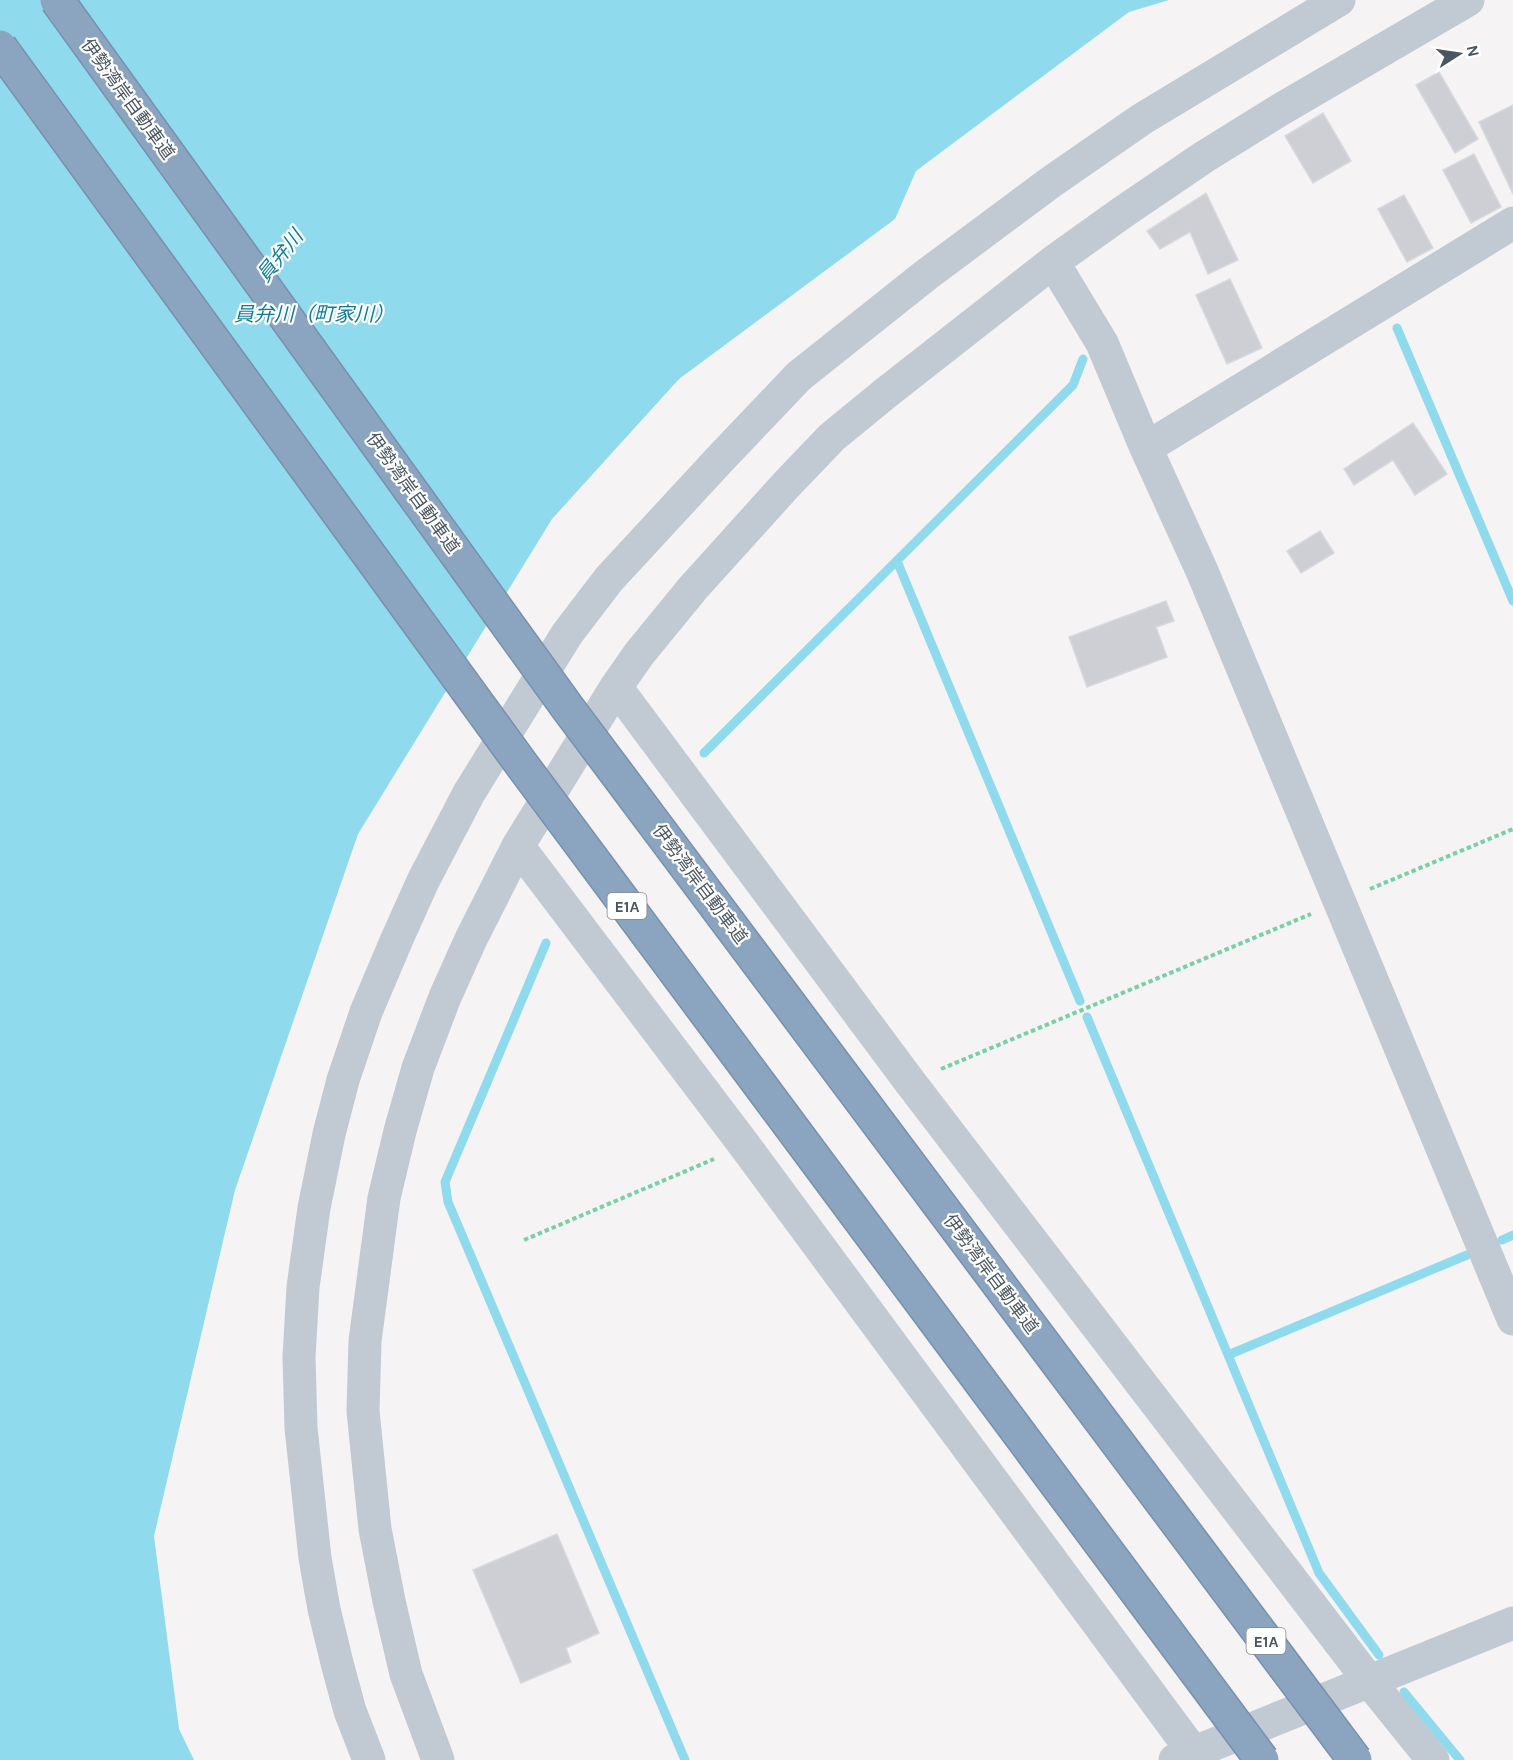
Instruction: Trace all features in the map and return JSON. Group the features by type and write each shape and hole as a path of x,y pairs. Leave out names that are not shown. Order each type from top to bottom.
{"highway":[{"name":"伊勢湾岸自動車道","path":"57,0 567,707 1355,1760"},
{"name":"E1A","path":"0,47 522,765 1262,1760"},
{"path":"1177,1522 1376,1760"}],"street":[{"path":"369,1760 350,1710 337,1663 315,1558 301,1428 299,1357 303,1287 322,1166 347,1068 366,1012 397,939 423,881 469,793 567,634 609,579 799,376 926,275 1051,182 1142,119 1339,0"},
{"path":"438,1760 406,1674 375,1529 363,1411 365,1341 384,1198 399,1131 418,1068 449,987 518,846 616,687 639,654 693,588 832,437 1053,262 1123,212 1204,157 1278,111 1468,0"},
{"path":"1146,448 1513,223"},
{"path":"1053,262 1102,343 1146,448 1202,571 1513,1319"},
{"path":"616,687 910,1082 1370,1682 1433,1760"},
{"path":"518,846 745,1146 1189,1757 1513,1623"}],"path":[{"path":"910,1082 1513,829"},
{"path":"524,1240 745,1146"}],"water":[{"name":"員弁川（町家川）","path":"0,0 1169,0 1129,12 916,171 895,219 679,379 552,519 358,834 235,1190 154,1536 179,1729 194,1760 0,1760"}],"building":[{"path":"1439,72 1478,139 1455,153 1416,85"},
{"path":"1513,105 1513,194 1479,122"},
{"path":"1323,113 1351,161 1313,183 1285,136"},
{"path":"1474,154 1501,207 1471,223 1443,170"},
{"path":"1206,193 1238,260 1208,274 1190,232 1160,249 1147,231"},
{"path":"1404,195 1433,248 1407,262 1378,209"},
{"path":"1230,279 1262,348 1227,364 1196,295"},
{"path":"1413,423 1447,474 1415,495 1393,460 1354,485 1344,469"},
{"path":"1320,531 1334,553 1301,573 1287,551"},
{"path":"1166,601 1174,621 1156,627 1167,657 1087,687 1069,637"},
{"path":"557,1534 599,1633 566,1648 571,1662 521,1683 473,1570"}],"waterway":[{"path":"1397,328 1513,601"},
{"path":"704,753 1073,385 1083,359"},
{"path":"897,561 1080,1001"},
{"path":"546,943 445,1182 448,1202 685,1760"},
{"path":"1087,1017 1319,1573 1379,1655"},
{"path":"1502,1240 1513,1235"},
{"path":"1228,1355 1467,1255"},
{"path":"1404,1692 1460,1760"}],"water label":[{"name":"員弁川","path":"280,256"}]}
